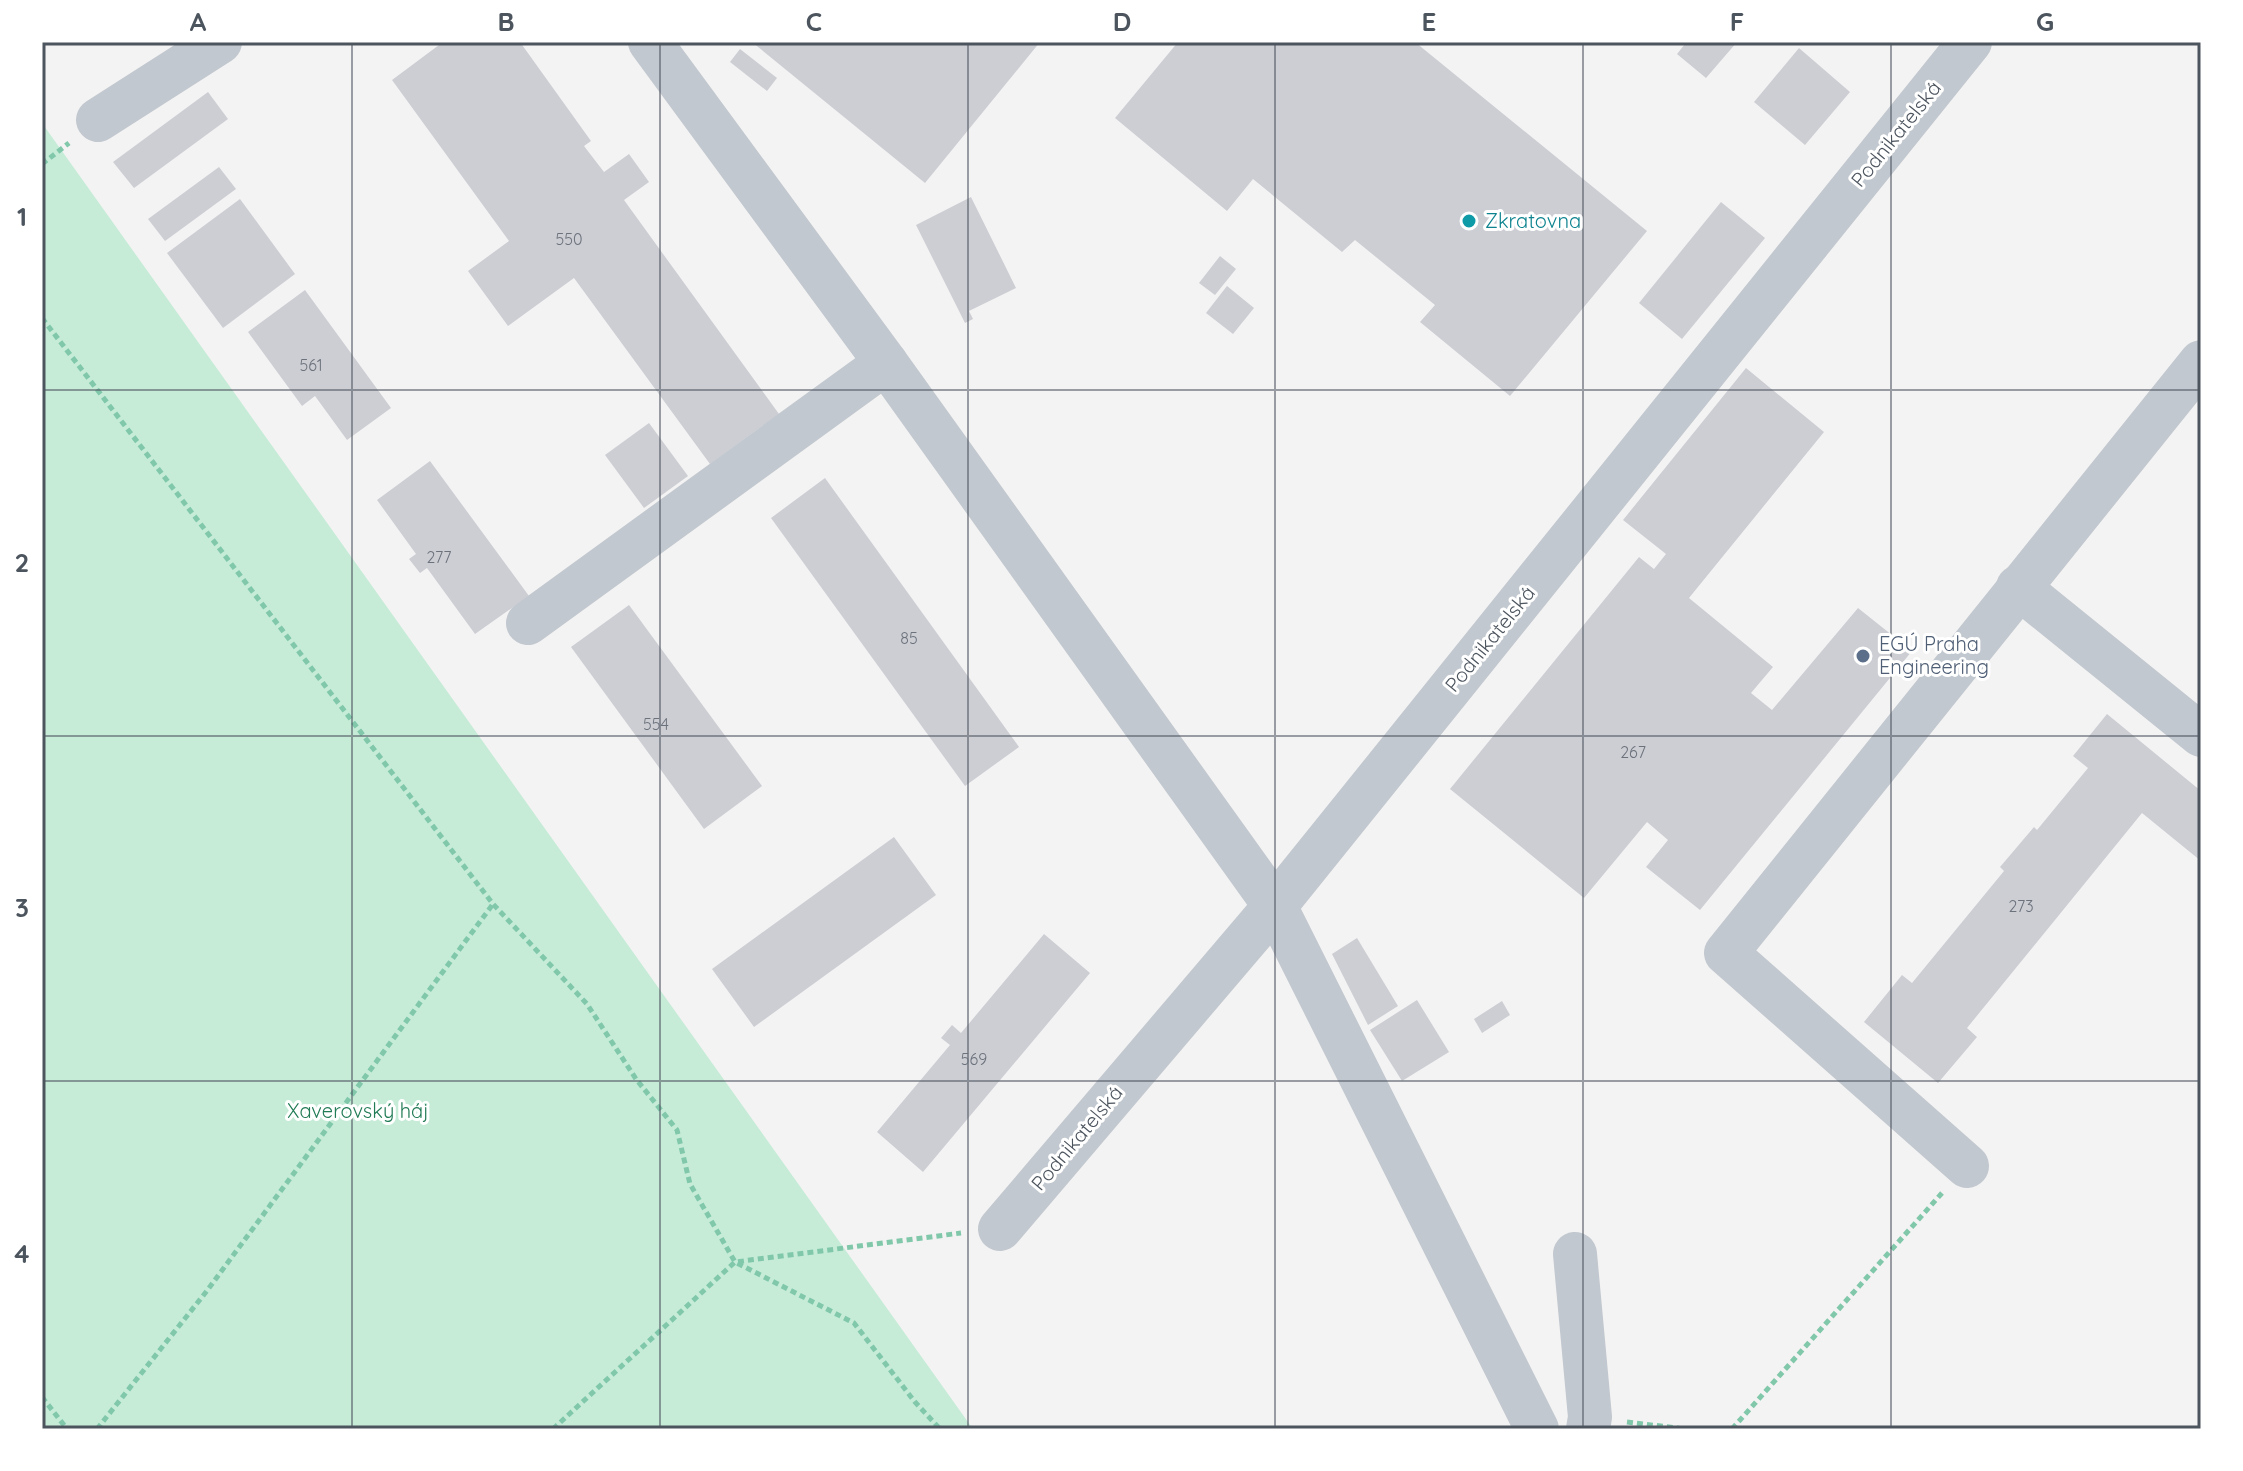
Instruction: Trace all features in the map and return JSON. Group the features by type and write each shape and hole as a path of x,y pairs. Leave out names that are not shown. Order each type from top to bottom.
{"lane":[{"path":"98,120 220,42"},
{"path":"650,42 886,363 1275,906 1537,1429"},
{"name":"Podnikatelská","path":"1000,1229 1275,906 1970,42"},
{"path":"528,623 886,363"},
{"path":"1967,1166 1726,953 2201,363"},
{"path":"2018,587 2201,735"},
{"path":"1575,1254 1589,1423"}],"path":[{"path":"42,318 493,904 587,1004 636,1079 677,1130 690,1184 735,1262 854,1323 915,1402 940,1429"},
{"path":"97,1429 206,1292 493,904"},
{"path":"1732,1429 1967,1166"},
{"path":"553,1429 735,1262 1000,1229"},
{"path":"42,1397 67,1429"},
{"path":"1589,1423 1685,1429"}],"green space":[{"name":"Xaverovský háj","path":"42,123 973,1429 42,1429"}],"building":[{"path":"443,42 520,42 591,141 584,146 604,172 629,154 649,182 624,200 779,414 710,464 574,278 508,326 468,271 509,241 392,80"},
{"path":"752,42 1040,42 925,183"},
{"name":"Zkratovna","path":"1178,42 1415,42 1647,231 1510,396 1420,322 1435,305 1355,240 1342,252 1253,179 1227,211 1115,118"},
{"path":"1682,42 1737,42 1706,78 1677,54 1685,44"},
{"path":"1799,48 1850,92 1805,145 1754,102"},
{"path":"740,49 777,78 767,91 730,62"},
{"path":"208,92 228,119 134,188 113,162"},
{"path":"219,167 236,189 165,241 148,219"},
{"path":"971,197 1016,288 969,311 973,319 965,323 916,225"},
{"path":"240,199 295,274 223,328 167,253"},
{"path":"1721,202 1765,238 1682,339 1639,303"},
{"path":"1220,256 1236,269 1215,295 1199,283"},
{"path":"1227,286 1254,308 1233,334 1206,313"},
{"path":"305,290 391,408 347,440 315,396 302,406 248,332"},
{"path":"1746,368 1824,432 1689,598 1773,667 1751,693 1772,710 1858,608 1912,651 1700,910 1646,867 1668,840 1647,822 1584,898 1450,789 1639,557 1654,569 1666,554 1623,520"},
{"path":"649,423 688,476 644,508 605,455"},
{"path":"430,461 529,596 475,634 427,568 420,573 409,559 416,554 377,500"},
{"path":"825,478 1019,747 965,786 771,518"},
{"path":"629,605 762,786 704,829 571,647"},
{"path":"2107,714 2201,791 2201,861 2142,813 1967,1028 1977,1037 1938,1083 1864,1022 1902,975 1912,983 2004,871 2000,867 2034,827 2037,830 2088,768 2073,756"},
{"path":"894,837 936,895 754,1027 712,969"},
{"path":"1044,934 1090,973 923,1172 877,1132 950,1045 941,1038 952,1025 961,1033"},
{"path":"1357,938 1398,1006 1368,1025 1332,954"},
{"path":"1417,1000 1449,1052 1402,1081 1370,1030"},
{"path":"1502,1001 1510,1015 1482,1033 1474,1019"}],"place":[{"name":"Zkratovna","path":"1469,221"},
{"name":"EGÚ Praha Engineering","path":"1863,656"}]}
